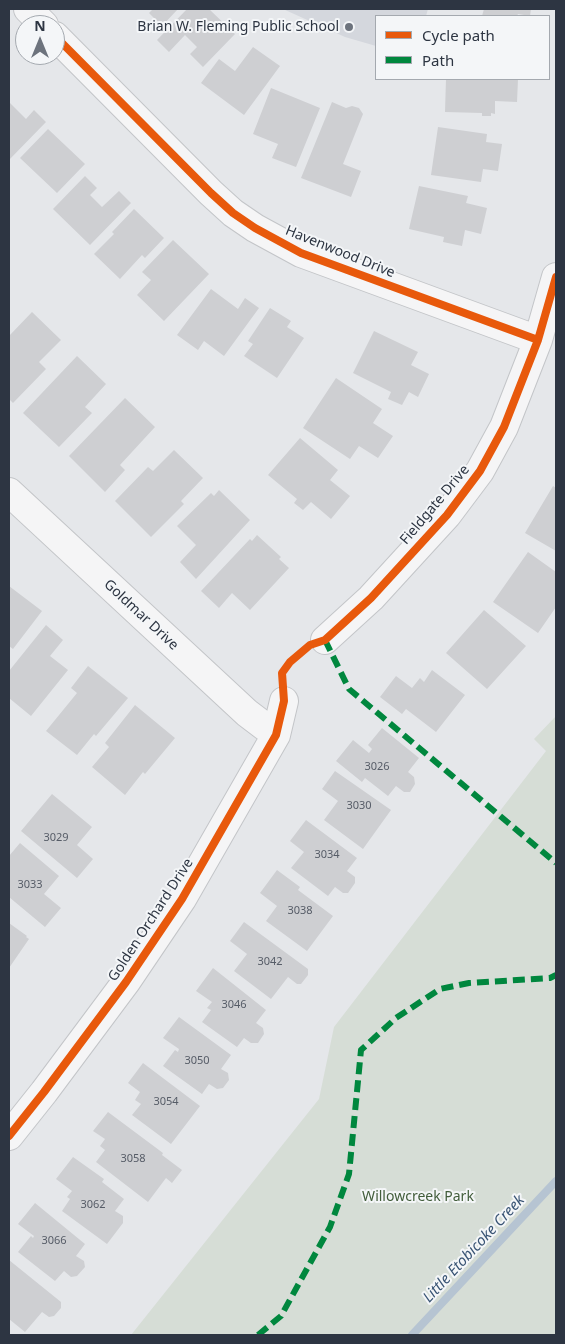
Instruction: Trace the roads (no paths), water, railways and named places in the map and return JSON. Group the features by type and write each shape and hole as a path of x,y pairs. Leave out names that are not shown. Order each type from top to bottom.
{"street":[{"name":"Havenwood Drive","path":"65,46 211,193 233,213 255,228 301,253 538,340"},
{"name":"Fieldgate Drive","path":"325,640 371,598 447,515 480,471 504,428 538,340 556,277"},
{"name":"Goldmar Drive","path":"9,492 247,712 276,735"},
{"name":"Golden Orchard Drive","path":"9,1136 126,982 182,900 276,735 284,701"}],"waterway":[{"name":"Little Etobicoke Creek","path":"412,1335 556,1181"}],"place":[{"name":"Brian W. Fleming Public School","path":"349,27"}],"park label":[{"name":"Willowcreek Park","path":"418,1197"}]}
